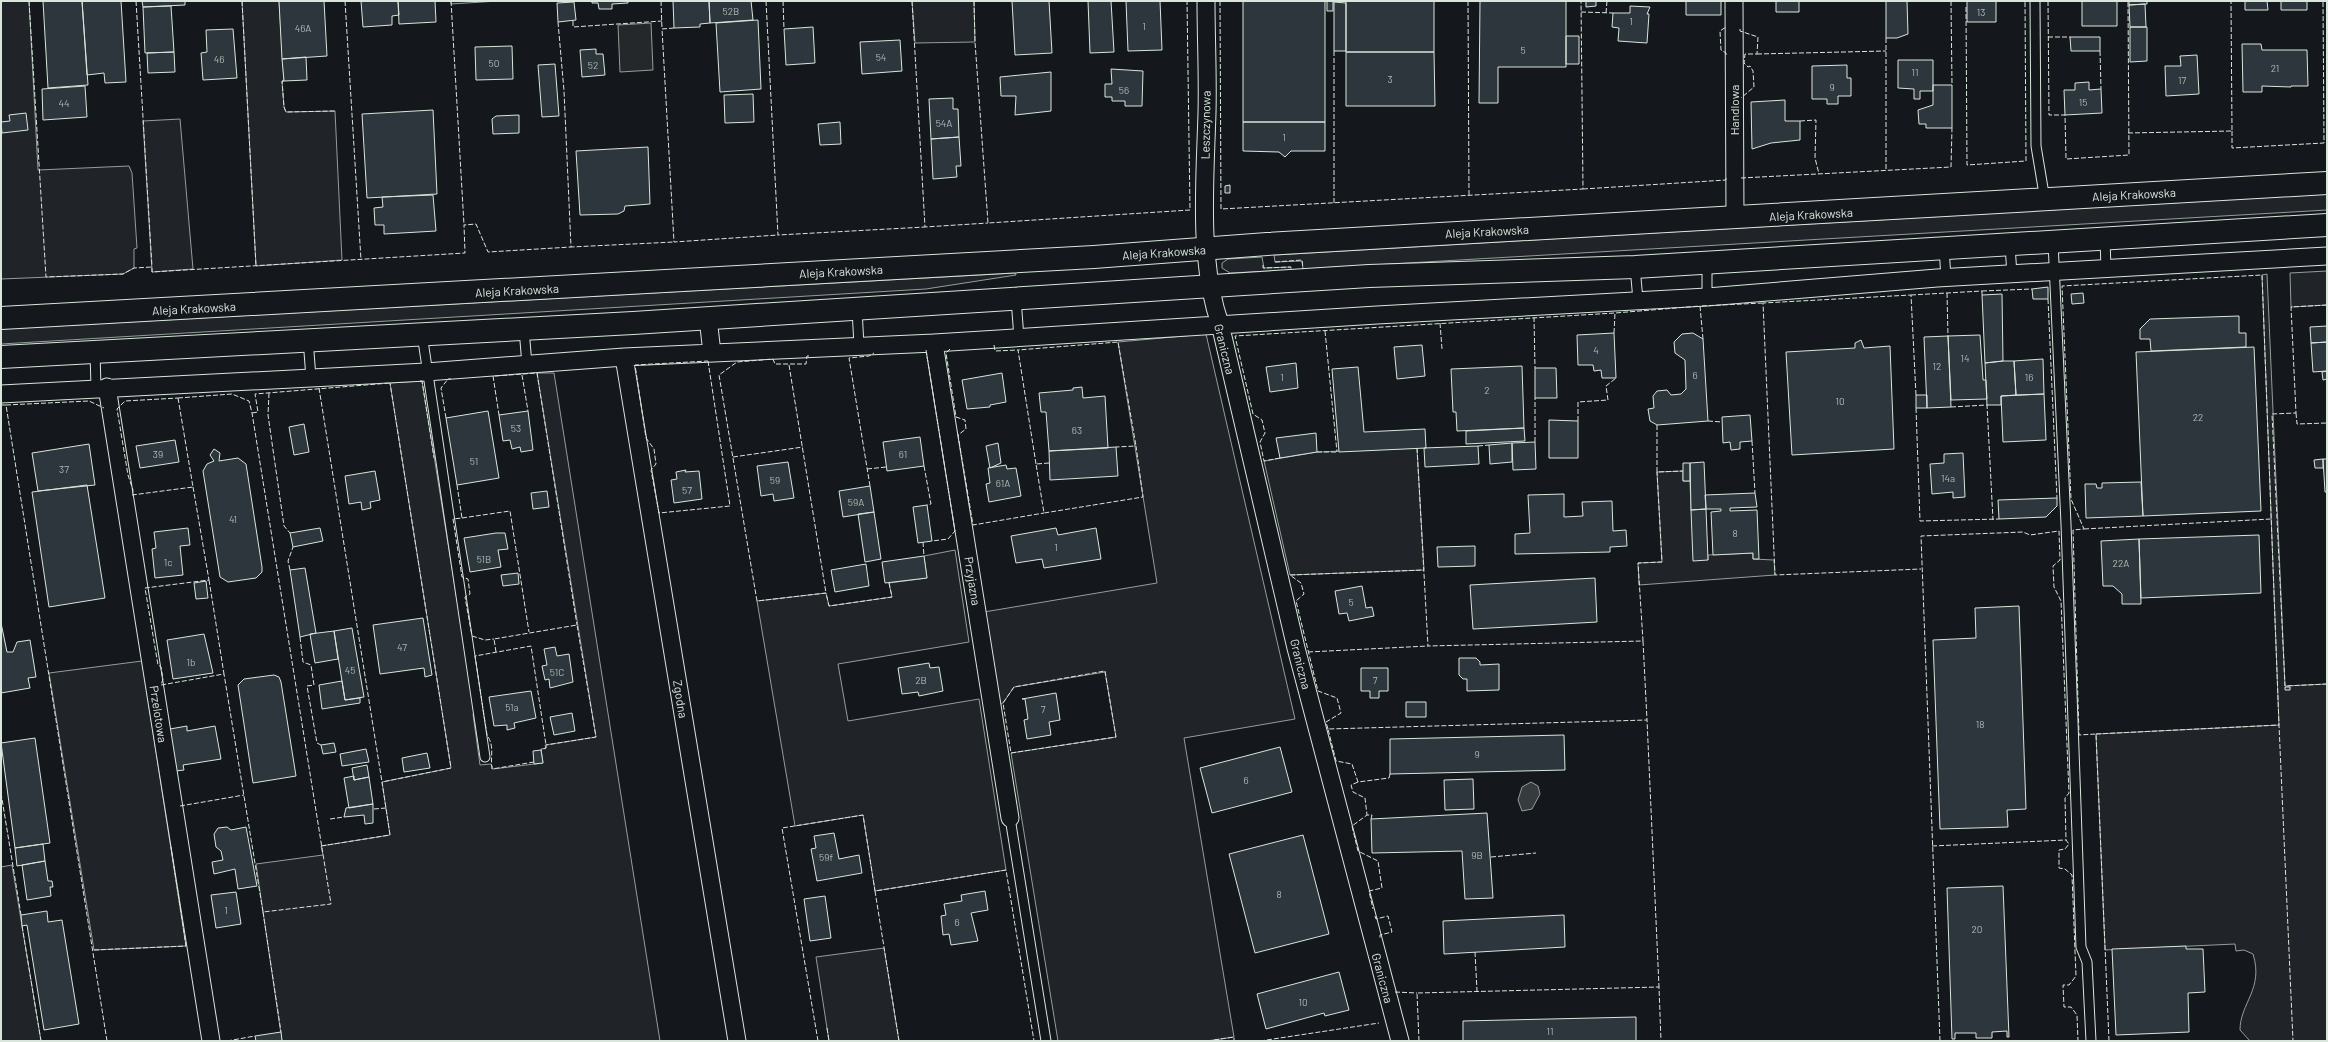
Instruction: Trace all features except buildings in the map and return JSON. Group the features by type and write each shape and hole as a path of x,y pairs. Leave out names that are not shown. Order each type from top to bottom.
{"main road":[{"name":"Aleja Krakowska","path":"1,318 1094,257 1207,248 2327,183"},
{"path":"1,357 708,318 1369,276 1635,267 2327,225"}],"street":[{"name":"Leszczynowa","path":"1206,1 1207,114 1204,168 1209,286"},
{"name":"Handlowa","path":"1734,1 1735,218"},
{"path":"1,394 426,372 624,357 934,344 1220,324 1708,297 1946,278 2327,256"},
{"name":"Graniczna","path":"1209,286 1220,324 1298,655 1400,1041"},
{"path":"708,318 712,354"},
{"name":"Przyjazna","path":"934,344 1010,818"},
{"name":"Zgodna","path":"624,357 736,1041"},
{"name":"Przelotowa","path":"102,388 211,1041"}],"lane":[{"path":"2036,1 2036,146 2045,200"},
{"path":"2105,239 2106,269"},
{"path":"2053,242 2081,947 2087,962 2091,1041"},
{"path":"2010,245 2012,275"},
{"path":"1944,248 1946,278"},
{"path":"1707,263 1708,297"},
{"path":"1635,267 1638,300"},
{"path":"1016,299 1019,338"},
{"path":"857,309 859,346"},
{"path":"524,328 527,365"},
{"path":"422,334 426,372 485,757"},
{"path":"308,339 311,378"},
{"path":"94,352 102,388"},
{"path":"1010,818 1046,1041"}],"shaded area":[{"path":"1,1 29,1 38,170 129,166 132,173 137,248 134,249 134,268 123,274 1,279"},
{"path":"242,1 279,1 284,81 282,81 284,107 286,112 335,111 342,260 256,266"},
{"path":"451,1 498,1 451,4"},
{"path":"912,1 974,1 975,42 915,43"},
{"path":"651,23 653,70 620,72 618,25"},
{"path":"180,119 193,269 152,272 143,121"},
{"path":"2327,194 2327,210 1303,269 1302,261 1275,262 1274,255"},
{"path":"1262,257 1264,268 1291,267 1291,270 1230,273 1222,268 1222,263 1228,259"},
{"path":"2327,271 2327,305 2291,307 2290,273"},
{"path":"1015,273 1016,275 926,289 1,344 1,329"},
{"path":"2267,274 2285,686 2327,684 2327,1041 2250,1041 2240,1030 2241,1020 2254,986 2256,966 2253,954 2244,950 2236,951 2235,944 2105,950 2096,734 2279,725 2262,275"},
{"path":"1206,334 1295,719 1184,738 1234,1037 1207,1041 1058,1041 1011,753 1116,737 1105,672 1014,687 1003,703 999,705 984,612 1157,583 1118,342"},
{"path":"537,373 554,373 660,1041 282,1041 256,864 323,855 321,846 390,835 382,782 451,768 390,383 422,381 475,712 473,714 480,765 491,764 493,769 543,763 541,749 546,748 545,745 596,737"},
{"path":"1417,448 1424,570 1290,575 1264,461 1317,452"},
{"path":"1683,471 1683,481 1690,481 1691,510 1708,560 1708,555 1753,553 1753,559 1774,560 1775,575 1639,585 1638,563 1662,562 1657,472"},
{"path":"955,550 969,642 838,664 848,721 979,699 1006,870 875,891 863,815 795,826 757,601 826,593 829,606 892,597 889,583 927,578 924,556"},
{"path":"142,661 186,946 94,950 49,673"},
{"path":"1531,782 1538,786 1540,794 1532,809 1522,811 1518,800 1522,787"},
{"path":"12,865 41,1041 1,1041 1,867"},
{"path":"884,948 899,1041 829,1041 816,957"}],"fence":[{"path":"29,1 46,277 123,274 134,268 152,267 152,272 465,253 464,225 476,224 488,252 571,247"},
{"path":"136,1 152,267"},
{"path":"242,1 256,266"},
{"path":"345,1 361,260"},
{"path":"451,1 464,225"},
{"path":"661,1 662,29"},
{"path":"766,1 778,235 925,227"},
{"path":"783,1 784,29"},
{"path":"912,1 925,227 988,223"},
{"path":"974,1 975,42 988,223 1190,210 1187,1"},
{"path":"1220,1 1221,209 1583,189 1581,1"},
{"path":"1468,1 1469,195"},
{"path":"1606,13 1607,1"},
{"path":"1951,1 1952,85"},
{"path":"1966,7 1967,165 2026,161 2025,1"},
{"path":"2048,1 2049,115 2065,115 2066,159 2129,155 2128,1"},
{"path":"2128,133 2232,131 2231,1"},
{"path":"2232,131 2232,148 2324,143 2323,1"},
{"path":"1581,12 1613,13"},
{"path":"573,21 573,27 662,21"},
{"path":"558,22 564,91 571,247 674,242"},
{"path":"1726,27 1720,31 1721,50 1726,53 1726,55"},
{"path":"674,28 662,29 674,242 778,235"},
{"path":"1740,29 1740,31 1758,37 1757,54 1745,54 1744,63 1748,67 1750,66 1753,71 1754,87 1741,98"},
{"path":"2048,37 2070,37"},
{"path":"1886,38 1886,169"},
{"path":"1334,51 1334,203"},
{"path":"1757,54 1886,51"},
{"path":"2100,51 2101,89"},
{"path":"284,81 282,81 284,107 286,112 335,111"},
{"path":"1800,121 1816,120 1815,158 1819,174"},
{"path":"1741,178 1951,167 1952,128"},
{"path":"1583,189 1726,180 1726,177"},
{"path":"1275,262 1302,260 1303,269"},
{"path":"1263,265 1263,268 1291,267"},
{"path":"2109,1041 2096,734 2079,735 2073,530 2084,529 2071,499 2062,286 2262,275 2279,725 2293,1041"},
{"path":"1982,291 2032,289"},
{"path":"1911,295 1982,291 1982,295"},
{"path":"1947,293 1948,336"},
{"path":"1916,395 1911,295 1763,303 1775,575 1921,569"},
{"path":"2048,299 2057,498"},
{"path":"1703,339 1700,306 1763,303"},
{"path":"2327,305 2291,307 2296,413 2272,414 2285,686 2327,684"},
{"path":"1280,458 1264,461 1260,442 1265,433 1262,420 1253,414 1235,336 1615,313 1700,306"},
{"path":"1614,333 1615,313"},
{"path":"1534,317 1535,368"},
{"path":"1440,323 1442,349"},
{"path":"1325,331 1337,452"},
{"path":"1036,464 1018,350 1118,342 1136,446"},
{"path":"994,345 995,351 1018,350"},
{"path":"950,349 946,353 956,417 965,420 966,429 958,435 973,525 1044,513"},
{"path":"926,350 955,531 948,539 932,541"},
{"path":"870,486 849,358 869,356 874,353"},
{"path":"809,356 807,356 806,364 775,364 773,359 737,362 719,375 757,601 826,593 829,606 892,597 889,583"},
{"path":"708,361 730,506 659,513 651,470 656,464 654,449 646,438 635,365 708,361"},
{"path":"789,365 826,593"},
{"path":"495,376 537,373 577,625"},
{"path":"522,375 528,411"},
{"path":"493,376 499,415"},
{"path":"1578,421 1578,402 1608,400 1606,386 1616,378"},
{"path":"446,418 441,388 448,379 451,379"},
{"path":"420,381 422,381 434,458"},
{"path":"252,413 258,412 255,394 390,383"},
{"path":"321,846 390,835 382,782 451,768 390,383"},
{"path":"319,388 382,782"},
{"path":"269,393 268,415 284,526 290,533"},
{"path":"178,398 232,394 249,401 331,904 263,912 224,674"},
{"path":"178,398 193,487 132,495 133,490 128,475 117,409 125,401 178,398"},
{"path":"1535,398 1535,442"},
{"path":"6,405 89,401 104,408"},
{"path":"1,405 6,405 107,1041"},
{"path":"1951,407 1987,405 1993,520"},
{"path":"1916,408 1920,521 1999,519"},
{"path":"2296,413 2297,424 2327,423"},
{"path":"1708,421 1722,422"},
{"path":"1657,425 1657,472 1683,471"},
{"path":"1752,441 1755,493"},
{"path":"1478,446 1489,445"},
{"path":"1049,463 1036,464 1044,513 1143,497 1136,446 1116,447"},
{"path":"733,457 803,447"},
{"path":"1417,448 1428,646 1643,641 1638,563 1662,562 1657,472"},
{"path":"1317,452 1337,452"},
{"path":"924,466 931,504 927,505"},
{"path":"867,469 886,467"},
{"path":"457,485 462,518 453,519 462,577 468,579 470,594 465,597 472,636 485,640 494,639"},
{"path":"193,487 209,580"},
{"path":"462,518 510,511 529,632"},
{"path":"2084,529 2271,519"},
{"path":"1940,1041 1921,536 2023,532 2030,535 2059,531 2060,560 2053,566 2054,587 2061,601 2069,793 2065,798 2066,840 2069,844 2065,849 2059,850 2059,868 2065,869 2072,875 2076,976 2069,985 2063,985 2064,1007 2071,1007 2077,1015 2078,1041"},
{"path":"923,542 924,556"},
{"path":"290,570 288,561 293,547"},
{"path":"1328,729 1326,722 1341,713 1337,698 1318,691 1296,601 1304,594 1301,583 1290,575 1424,570"},
{"path":"209,580 224,674 161,685 163,679 161,667 158,665 145,588 209,580"},
{"path":"496,652 494,639 577,625 596,737 546,745"},
{"path":"300,637 303,662 311,665 314,685 307,686 317,743 321,745"},
{"path":"1643,641 1647,720"},
{"path":"534,762 492,769 492,748 487,735 475,656 531,646 546,745 546,748 541,750"},
{"path":"1308,652 1428,646"},
{"path":"1105,671 1116,737 1011,753 1003,703 1014,687 1105,671"},
{"path":"1390,774 1389,778 1358,782 1352,764 1336,761 1328,729 1647,720 1659,987"},
{"path":"2096,734 2279,725"},
{"path":"1358,782 1351,785 1353,792 1365,798 1367,815"},
{"path":"1,793 21,915"},
{"path":"180,806 244,795"},
{"path":"374,809 386,808"},
{"path":"818,1041 782,828 863,815 875,891"},
{"path":"1371,819 1372,815 1367,815 1352,826 1358,851 1378,861 1382,888 1369,891 1373,909"},
{"path":"330,819 344,817"},
{"path":"1932,846 2066,840"},
{"path":"94,950 186,946 171,847"},
{"path":"1491,857 1536,853"},
{"path":"899,1041 875,891 1006,870 1034,1041"},
{"path":"263,912 281,1032"},
{"path":"1375,916 1376,919 1388,916 1392,932 1380,935 1380,938"},
{"path":"22,926 41,1041"},
{"path":"1475,952 1477,991"},
{"path":"1419,1041 1417,993 1659,987 1661,1041"},
{"path":"1395,992 1417,993"},
{"path":"1260,1041 1379,1023"},
{"path":"827,1028 829,1041"},
{"path":"227,1041 255,1036"},
{"path":"1207,1041 1234,1037 1234,1041"}]}
